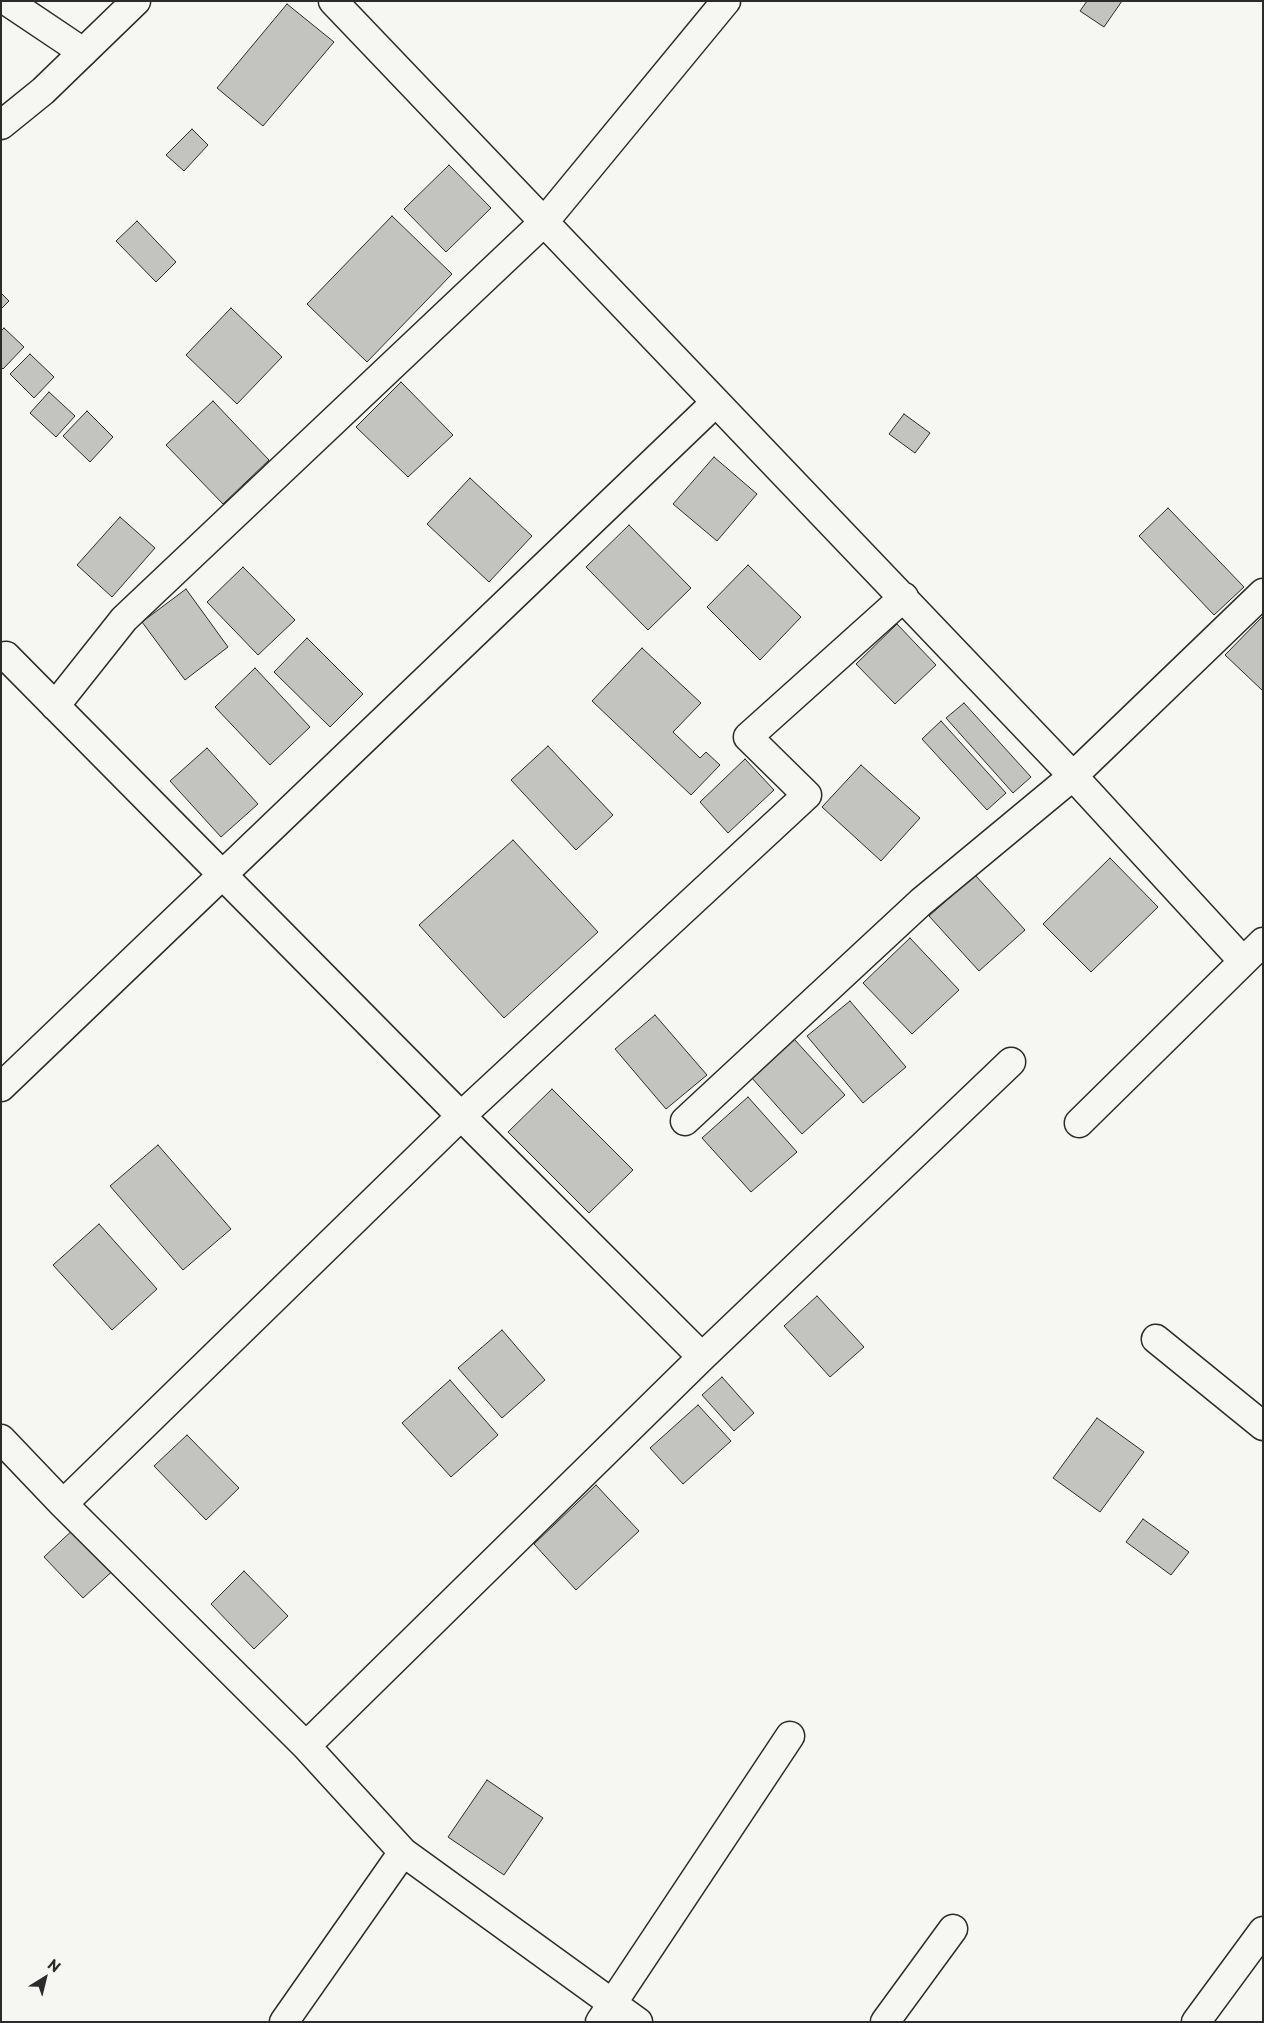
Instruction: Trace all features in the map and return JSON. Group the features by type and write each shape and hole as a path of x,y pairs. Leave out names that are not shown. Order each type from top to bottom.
{"street":[{"path":"7,1 82,52"},
{"path":"1,125 43,91 136,1"},
{"path":"333,1 904,597 1073,776 1243,961"},
{"path":"55,706 124,619 544,222 726,1"},
{"path":"1,1087 716,402"},
{"path":"684,1120 921,902 1073,776 1263,593"},
{"path":"63,1504 461,1116 807,795 748,737 904,597"},
{"path":"6,656 702,1357"},
{"path":"1079,1123 1263,942"},
{"path":"306,1746 702,1357 1011,1062"},
{"path":"1156,1340 1263,1426"},
{"path":"1,1439 63,1504 306,1746 403,1852 607,2013 638,2022"},
{"path":"607,2013 790,1736"},
{"path":"284,2022 403,1852"},
{"path":"884,2022 953,1929"},
{"path":"1196,2022 1263,1930"}],"building":[{"path":"1087,1 1122,1 1104,27 1080,11"},
{"path":"287,4 334,42 263,126 217,88"},
{"path":"192,129 208,145 184,171 166,155"},
{"path":"449,165 491,208 446,252 404,209"},
{"path":"392,216 452,274 367,362 307,304"},
{"path":"137,221 176,262 156,282 116,241"},
{"path":"1,293 9,301 1,309"},
{"path":"231,308 282,357 237,404 186,355"},
{"path":"4,328 24,347 3,369 1,367 1,331"},
{"path":"30,354 54,377 34,398 10,374"},
{"path":"401,382 453,435 408,477 356,427"},
{"path":"49,392 75,416 56,437 30,413"},
{"path":"213,401 269,460 223,504 166,445"},
{"path":"87,411 113,437 90,462 63,436"},
{"path":"904,414 930,433 915,453 889,434"},
{"path":"714,457 757,494 717,541 673,504"},
{"path":"470,478 532,536 489,582 427,524"},
{"path":"1168,508 1244,587 1214,615 1139,536"},
{"path":"120,517 155,548 112,597 77,565"},
{"path":"629,525 691,588 648,630 586,567"},
{"path":"748,565 801,617 760,660 707,607"},
{"path":"243,567 295,620 258,655 207,602"},
{"path":"186,589 228,647 185,680 142,622"},
{"path":"1263,616 1263,691 1225,655"},
{"path":"897,624 936,665 895,704 856,664"},
{"path":"307,638 363,694 330,727 274,672"},
{"path":"642,648 701,703 673,732 700,758 706,752 720,765 691,795 592,701"},
{"path":"255,668 310,727 270,765 215,707"},
{"path":"964,703 1031,777 1013,793 946,718"},
{"path":"941,721 1006,793 987,810 922,739"},
{"path":"548,746 613,815 576,850 511,780"},
{"path":"207,748 258,804 221,837 170,781"},
{"path":"745,759 774,790 728,833 700,802"},
{"path":"861,765 920,818 881,861 822,807"},
{"path":"513,840 598,932 504,1018 419,925"},
{"path":"1110,858 1158,907 1091,972 1043,924"},
{"path":"975,875 1025,930 979,971 929,916"},
{"path":"910,938 959,990 912,1034 863,983"},
{"path":"850,1001 906,1067 863,1103 807,1036"},
{"path":"655,1015 707,1075 666,1109 615,1049"},
{"path":"794,1039 845,1095 802,1134 751,1077"},
{"path":"552,1089 633,1170 589,1213 508,1132"},
{"path":"748,1097 797,1152 751,1192 702,1138"},
{"path":"158,1145 231,1229 183,1270 110,1186"},
{"path":"99,1224 157,1289 112,1330 53,1265"},
{"path":"817,1296 864,1347 830,1377 784,1326"},
{"path":"502,1330 545,1380 502,1418 458,1368"},
{"path":"722,1377 754,1413 734,1431 702,1395"},
{"path":"450,1380 498,1435 451,1477 402,1423"},
{"path":"698,1405 731,1441 683,1484 650,1448"},
{"path":"1097,1418 1144,1452 1100,1512 1053,1478"},
{"path":"187,1435 239,1488 206,1520 154,1466"},
{"path":"596,1485 639,1531 576,1590 534,1544"},
{"path":"1143,1519 1189,1552 1171,1575 1126,1542"},
{"path":"78,1525 117,1567 83,1598 44,1557"},
{"path":"244,1571 288,1616 254,1649 211,1604"},
{"path":"487,1780 543,1818 504,1875 448,1837"}]}
